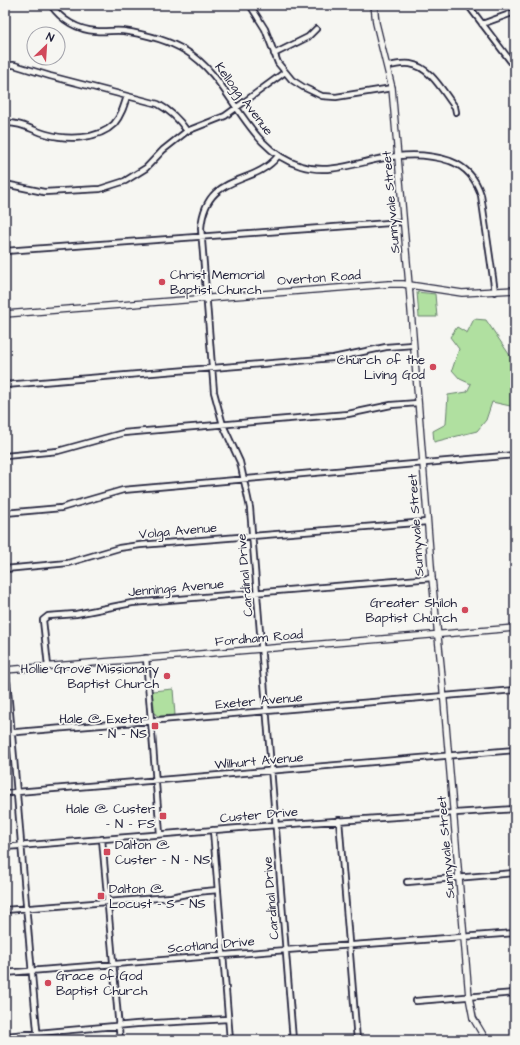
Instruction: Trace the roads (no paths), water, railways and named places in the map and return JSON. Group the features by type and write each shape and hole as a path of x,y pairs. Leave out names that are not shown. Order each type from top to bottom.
{"street":[{"name":"Kellogg Avenue","path":"51,5 62,18 72,25 95,31 133,32 166,41 187,51 206,67 264,144 278,156 302,167 322,169 398,156 421,154 439,158 464,168 476,181 481,195 495,292"},
{"path":"250,5 265,29 274,54 285,72 303,87 322,96 336,97 392,88"},
{"name":"Sunnyvale Street","path":"374,5 376,23 388,66 392,88 414,345 427,522 444,696 469,997 473,1018 486,1040"},
{"path":"468,5 515,67"},
{"path":"482,24 515,12"},
{"path":"274,54 308,37 316,29"},
{"path":"388,66 410,64 422,68 433,78 456,112"},
{"path":"5,65 14,65 158,104 168,109 180,119 187,131"},
{"path":"5,184 44,192 111,187 135,176 163,150 187,131 219,119 285,72"},
{"path":"5,123 19,124 55,136 71,137 92,135 108,129 114,124 127,96"},
{"name":"Cardinal Drive","path":"278,156 268,167 235,180 216,192 210,199 202,217 202,237 214,397 223,425 237,452 246,480 262,649 293,1040"},
{"path":"5,251 403,222"},
{"name":"Overton Road","path":"5,314 367,286 409,285 462,293 515,290"},
{"path":"5,386 333,358 386,347 414,345"},
{"path":"5,456 58,451 123,433 348,414 391,405 418,403"},
{"path":"5,513 61,508 123,490 368,470 423,463 515,455"},
{"name":"Volga Avenue","path":"5,569 68,563 129,546 427,522"},
{"name":"Jennings Avenue","path":"48,666 43,620 48,616 76,614 132,603 432,578"},
{"name":"Fordham Road","path":"6,670 515,628"},
{"path":"146,658 160,834"},
{"path":"6,670 22,846 25,908 38,1040"},
{"name":"Exeter Avenue","path":"5,733 515,690"},
{"name":"Wilhurt Avenue","path":"5,793 515,750"},
{"name":"Custer Drive","path":"5,847 339,820 515,809"},
{"path":"339,820 357,1040"},
{"path":"213,830 230,1040"},
{"path":"102,839 120,1040"},
{"path":"407,882 515,873"},
{"path":"5,910 171,897 196,892 218,890"},
{"name":"Scotland Drive","path":"5,973 515,933"},
{"path":"416,1001 515,993"},
{"path":"5,1036 119,1026 228,1019"}],"place":[{"name":"Christ Memorial Baptist Church","path":"162,282"},
{"name":"Church of the Living God","path":"433,367"},
{"name":"Greater Shiloh Baptist Church","path":"465,610"},
{"name":"Hollie Grove Missionary Baptist Church","path":"167,676"},
{"name":"Hale @ Exeter - N - NS","path":"155,726"},
{"name":"Hale @ Custer - N - FS","path":"163,816"},
{"name":"Dalton @ Custer - N - NS","path":"107,852"},
{"name":"Dalton @ Locust - S - NS","path":"101,896"},
{"name":"Grace of God Baptist Church","path":"48,983"}]}
